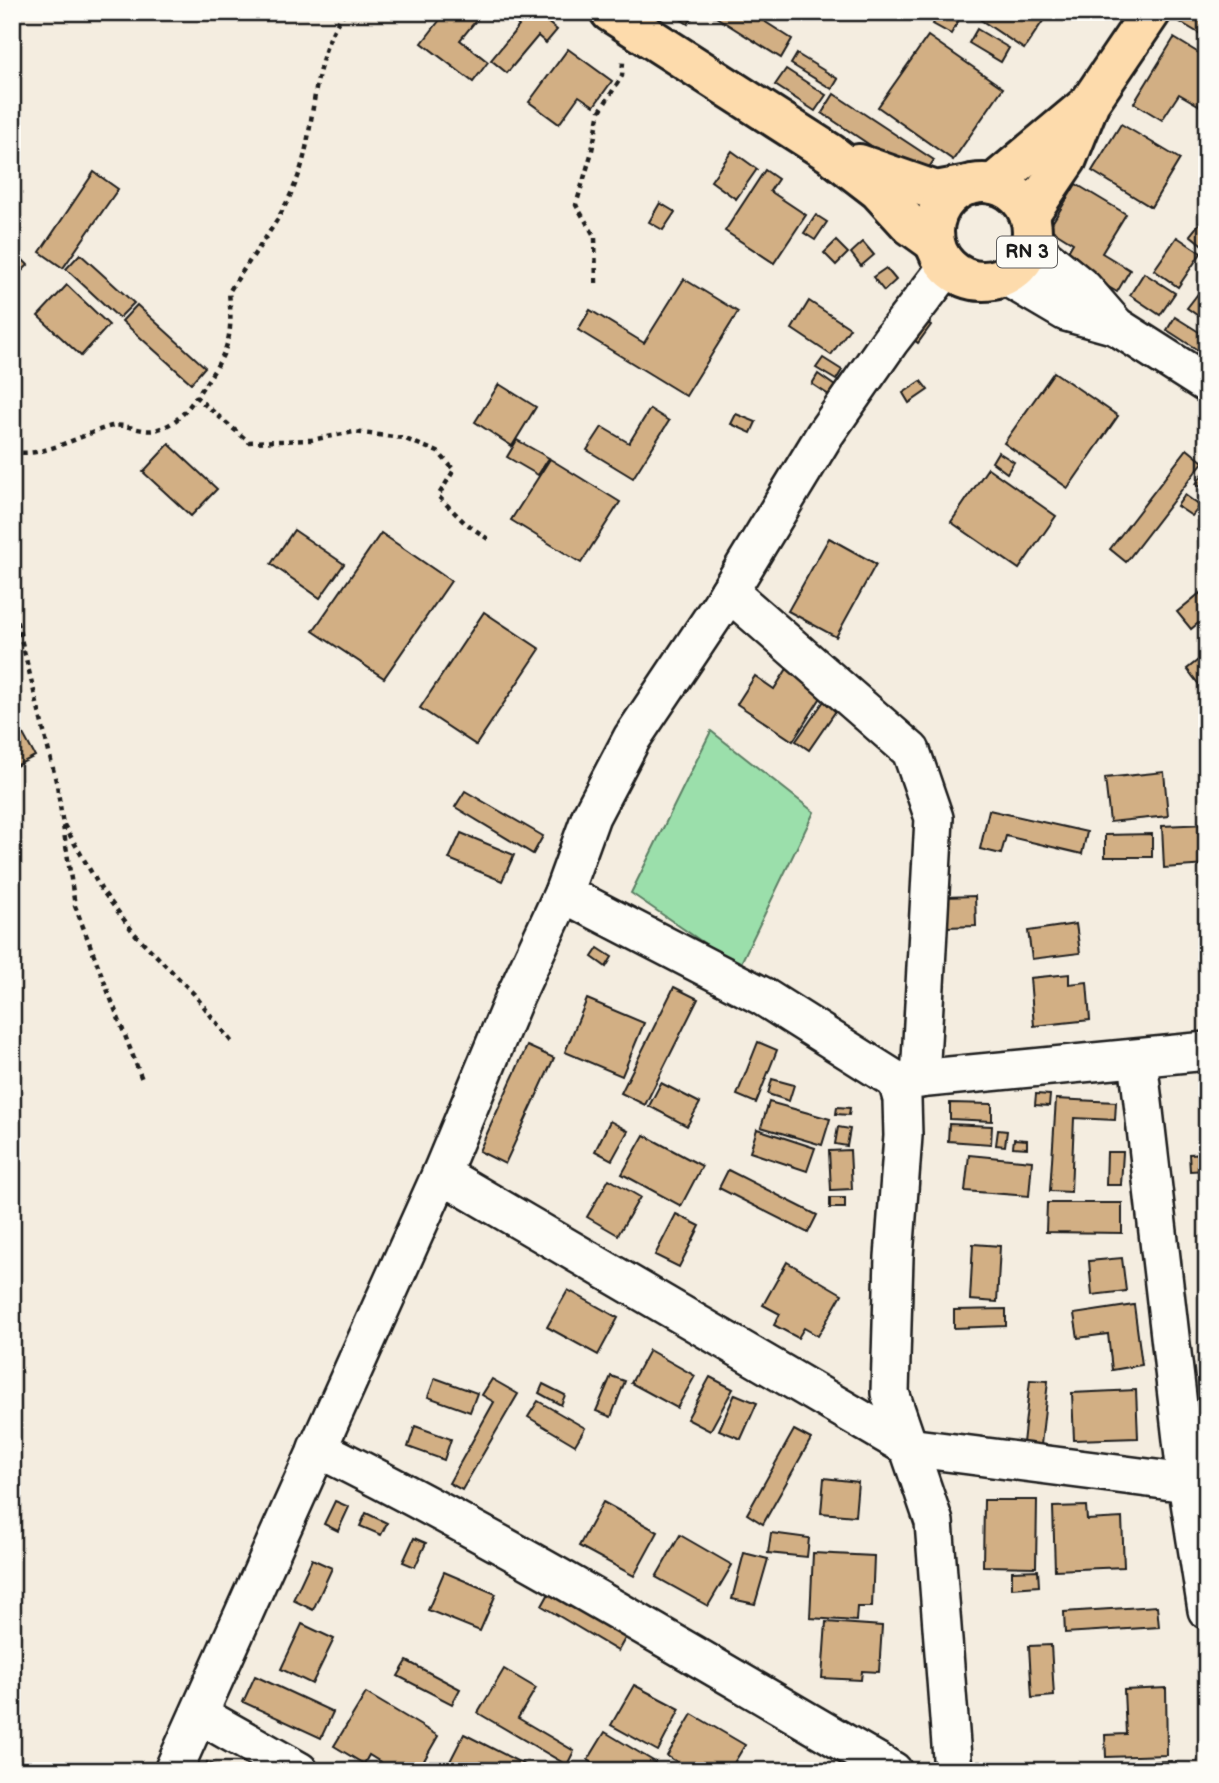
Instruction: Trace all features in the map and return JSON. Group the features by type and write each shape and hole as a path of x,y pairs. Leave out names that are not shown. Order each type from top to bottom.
{"highway":[{"name":"RN 3","path":"618,18 830,153 878,190 967,281 993,280 1016,268 1030,230 1067,159 1090,102 1151,12"},
{"name":"RN 3","path":"942,255 935,228 943,206 959,190 983,184 1090,102"},
{"name":"RN 3","path":"830,153 936,191 983,184 1015,195 1030,230"}],"street":[{"path":"1030,230 1116,326 1207,384"},
{"path":"173,1771 441,1174 513,1001 563,893 591,816 632,738 729,592 825,435 890,341 942,255"},
{"path":"1005,276 1066,312 1116,326"},
{"path":"729,592 912,751 934,818 909,1080 902,1099 903,1136 894,1257 890,1393 934,1522 953,1771"},
{"path":"563,893 762,996 909,1080 1207,1051"},
{"path":"1138,1059 1197,1481 1207,1610"},
{"path":"441,1174 908,1447 1197,1481"},
{"path":"317,1448 439,1508 703,1657 893,1771"},
{"path":"200,1715 299,1771"}],"path":[{"path":"12,451 22,454 76,440 114,425 153,430 181,419 225,356 233,327 229,292 273,230 298,175 318,82 335,25 345,12"},
{"path":"596,283 595,237 576,205 591,155 600,111 622,76 618,18"},
{"path":"196,397 249,442 311,440 354,432 403,438 438,452 454,470 438,496 464,522 488,539"},
{"path":"12,602 57,785 75,906 143,1082"},
{"path":"62,823 101,889 134,933 194,994 234,1045"}],"green space":[{"path":"711,731 814,812 739,967 631,893"}],"building":[{"path":"446,12 483,12 460,40 488,62 473,82 422,43"},
{"path":"519,12 535,12 557,30 546,43 538,36 507,73 491,60 519,26 512,20"},
{"path":"670,12 696,12 688,24"},
{"path":"708,12 750,12 792,39 781,58"},
{"path":"939,12 958,22 951,34 933,24"},
{"path":"969,12 1049,12 1024,49"},
{"path":"1186,12 1207,12 1207,38 1180,22"},
{"path":"977,29 1009,48 1001,62 969,43"},
{"path":"928,36 1003,88 953,160 878,107"},
{"path":"1174,38 1207,58 1207,110 1179,94 1162,120 1134,103"},
{"path":"568,49 612,81 594,106 579,96 559,124 529,102"},
{"path":"797,54 838,79 832,89 791,64"},
{"path":"786,69 826,95 815,111 775,85"},
{"path":"834,94 934,160 921,179 822,113"},
{"path":"1121,124 1180,159 1151,207 1092,171"},
{"path":"732,151 757,169 736,199 711,181"},
{"path":"765,170 778,179 770,191 806,215 774,263 725,231"},
{"path":"94,172 118,189 63,268 40,252"},
{"path":"1076,184 1126,214 1102,253 1130,270 1117,292 1063,260 1073,243 1049,228"},
{"path":"660,203 675,212 663,230 649,222"},
{"path":"1207,214 1207,247 1206,248 1190,235"},
{"path":"816,215 827,222 815,240 804,233"},
{"path":"1177,237 1201,253 1178,287 1154,270"},
{"path":"836,241 848,253 836,265 824,253"},
{"path":"863,242 874,255 861,266 851,253"},
{"path":"12,249 28,265 12,281"},
{"path":"80,254 134,303 119,318 66,269"},
{"path":"886,268 896,280 884,291 873,277"},
{"path":"1144,273 1175,293 1160,315 1130,295"},
{"path":"684,279 738,312 686,396 578,330 590,310 644,343"},
{"path":"1207,282 1207,322 1187,308"},
{"path":"67,285 109,325 81,356 38,316"},
{"path":"809,301 850,328 831,355 792,329"},
{"path":"137,305 205,367 191,383 122,321"},
{"path":"1175,317 1207,337 1207,356 1167,330"},
{"path":"922,319 931,325 918,343 909,336"},
{"path":"823,358 842,370 836,380 816,368"},
{"path":"1054,372 1118,416 1068,488 1004,443"},
{"path":"818,374 835,386 829,395 812,384"},
{"path":"921,381 928,390 909,403 903,393"},
{"path":"499,384 536,407 512,446 475,422"},
{"path":"650,409 669,421 633,478 587,450 602,427 629,443"},
{"path":"736,414 756,422 751,433 731,424"},
{"path":"517,440 549,458 538,475 507,457"},
{"path":"169,444 217,489 191,516 143,472"},
{"path":"1187,449 1203,462 1126,562 1110,549"},
{"path":"998,452 1014,462 1007,473 992,462"},
{"path":"550,459 620,502 581,563 511,520"},
{"path":"988,468 1056,516 1019,569 951,522"},
{"path":"1207,468 1207,491 1196,484"},
{"path":"1185,495 1200,506 1192,516 1177,506"},
{"path":"1207,519 1207,539 1197,530"},
{"path":"294,530 344,564 320,598 271,564"},
{"path":"381,533 451,581 384,678 313,631"},
{"path":"829,538 876,564 836,637 788,611"},
{"path":"1200,593 1207,602 1207,616 1191,629 1177,612"},
{"path":"484,612 540,649 476,745 420,708"},
{"path":"1207,653 1207,695 1187,669"},
{"path":"790,664 827,688 793,741 737,704 755,676 774,689"},
{"path":"831,691 844,699 809,750 796,741"},
{"path":"1204,730 1207,730 1207,747 1204,747"},
{"path":"23,734 35,756 12,768 12,740"},
{"path":"1164,772 1168,816 1110,822 1105,778"},
{"path":"465,791 543,836 533,854 455,807"},
{"path":"989,810 1087,832 1082,854 1006,836 1001,854 980,849"},
{"path":"1207,824 1207,865 1164,868 1162,826"},
{"path":"461,833 514,855 502,881 449,859"},
{"path":"1152,834 1152,857 1105,857 1105,835"},
{"path":"975,896 976,926 946,927 945,897"},
{"path":"1076,924 1080,953 1032,959 1028,931"},
{"path":"598,948 612,957 606,967 592,957"},
{"path":"1069,974 1069,984 1087,982 1090,1020 1034,1026 1030,978"},
{"path":"674,987 698,999 645,1105 621,1093"},
{"path":"587,999 644,1023 622,1076 565,1052"},
{"path":"758,1042 777,1050 756,1103 737,1095"},
{"path":"527,1046 554,1058 505,1164 479,1151"},
{"path":"772,1079 794,1085 789,1101 768,1094"},
{"path":"661,1083 700,1103 687,1126 649,1106"},
{"path":"1036,1094 1050,1095 1049,1106 1035,1105"},
{"path":"1056,1099 1116,1102 1115,1120 1074,1118 1071,1192 1050,1191"},
{"path":"769,1102 830,1119 822,1145 761,1127"},
{"path":"950,1103 992,1104 992,1121 950,1119"},
{"path":"837,1107 850,1108 849,1115 836,1114"},
{"path":"610,1121 628,1131 612,1160 595,1151"},
{"path":"949,1124 992,1126 991,1144 948,1141"},
{"path":"838,1127 850,1129 847,1146 835,1144"},
{"path":"757,1129 815,1148 807,1171 750,1152"},
{"path":"998,1130 1007,1131 1005,1146 996,1145"},
{"path":"644,1135 702,1166 681,1206 622,1174"},
{"path":"1014,1139 1027,1140 1027,1148 1013,1147"},
{"path":"850,1150 852,1189 831,1190 829,1151"},
{"path":"1107,1152 1123,1152 1121,1185 1106,1185"},
{"path":"1207,1153 1207,1170 1190,1171 1189,1154"},
{"path":"969,1155 1032,1161 1029,1196 965,1191"},
{"path":"728,1170 817,1215 808,1233 719,1188"},
{"path":"609,1179 640,1197 618,1235 587,1217"},
{"path":"830,1198 845,1198 845,1208 830,1208"},
{"path":"1047,1203 1122,1203 1122,1233 1046,1232"},
{"path":"676,1214 700,1226 679,1267 655,1255"},
{"path":"973,1244 1000,1246 997,1302 970,1300"},
{"path":"1122,1258 1126,1291 1092,1295 1089,1261"},
{"path":"787,1262 842,1294 818,1336 804,1328 798,1338 774,1325 780,1314 763,1305"},
{"path":"568,1290 618,1318 598,1355 547,1327"},
{"path":"1134,1305 1142,1365 1112,1370 1108,1334 1078,1338 1074,1314"},
{"path":"1006,1309 1006,1326 954,1328 954,1310"},
{"path":"649,1350 695,1376 677,1408 631,1383"},
{"path":"611,1376 625,1381 611,1417 596,1411"},
{"path":"710,1377 733,1389 710,1431 687,1419"},
{"path":"435,1378 477,1393 470,1412 428,1397"},
{"path":"492,1379 518,1394 462,1490 449,1483 494,1402 482,1395"},
{"path":"1030,1380 1048,1381 1041,1445 1023,1443"},
{"path":"543,1384 565,1395 561,1405 539,1393"},
{"path":"1136,1390 1138,1438 1074,1440 1072,1393"},
{"path":"735,1394 757,1403 741,1439 719,1430"},
{"path":"538,1401 585,1428 575,1445 528,1417"},
{"path":"415,1426 451,1439 444,1460 408,1447"},
{"path":"794,1430 811,1439 763,1524 747,1514"},
{"path":"824,1478 858,1482 855,1516 821,1513"},
{"path":"984,1500 1037,1500 1036,1567 983,1566"},
{"path":"335,1501 349,1507 338,1531 324,1524"},
{"path":"603,1502 658,1532 634,1576 579,1546"},
{"path":"1086,1506 1087,1520 1122,1518 1124,1567 1055,1570 1053,1507"},
{"path":"366,1513 387,1523 381,1535 360,1526"},
{"path":"771,1533 809,1538 807,1557 768,1553"},
{"path":"680,1535 732,1565 708,1606 656,1577"},
{"path":"414,1538 426,1543 415,1567 403,1562"},
{"path":"744,1553 768,1559 755,1604 732,1599"},
{"path":"813,1553 874,1556 872,1607 857,1607 856,1621 810,1618"},
{"path":"312,1559 332,1568 313,1610 293,1600"},
{"path":"1038,1570 1039,1586 1012,1588 1012,1571"},
{"path":"444,1572 496,1594 480,1631 428,1610"},
{"path":"556,1581 632,1626 618,1651 542,1606"},
{"path":"1157,1606 1159,1627 1065,1633 1064,1612"},
{"path":"826,1622 882,1626 879,1672 862,1671 861,1680 822,1678"},
{"path":"302,1624 334,1639 312,1684 281,1669"},
{"path":"1051,1645 1054,1696 1032,1698 1029,1646"},
{"path":"407,1661 460,1689 452,1704 398,1676"},
{"path":"504,1669 536,1688 518,1718 574,1751 567,1765 478,1713"},
{"path":"255,1676 333,1712 321,1738 243,1702"},
{"path":"634,1685 680,1709 658,1751 611,1725"},
{"path":"1166,1688 1167,1755 1106,1757 1105,1735 1126,1734 1124,1690"},
{"path":"366,1693 438,1736 418,1771 395,1771 369,1755 364,1764 334,1746"},
{"path":"692,1714 745,1745 729,1771 692,1771 667,1756"},
{"path":"605,1732 655,1762 650,1771 605,1771 588,1760"},
{"path":"464,1734 525,1765 522,1771 445,1771"},
{"path":"1172,1761 1172,1771 1148,1771 1148,1762"},
{"path":"207,1762 228,1771 204,1771"},
{"path":"771,1765 788,1771 769,1771"}]}
